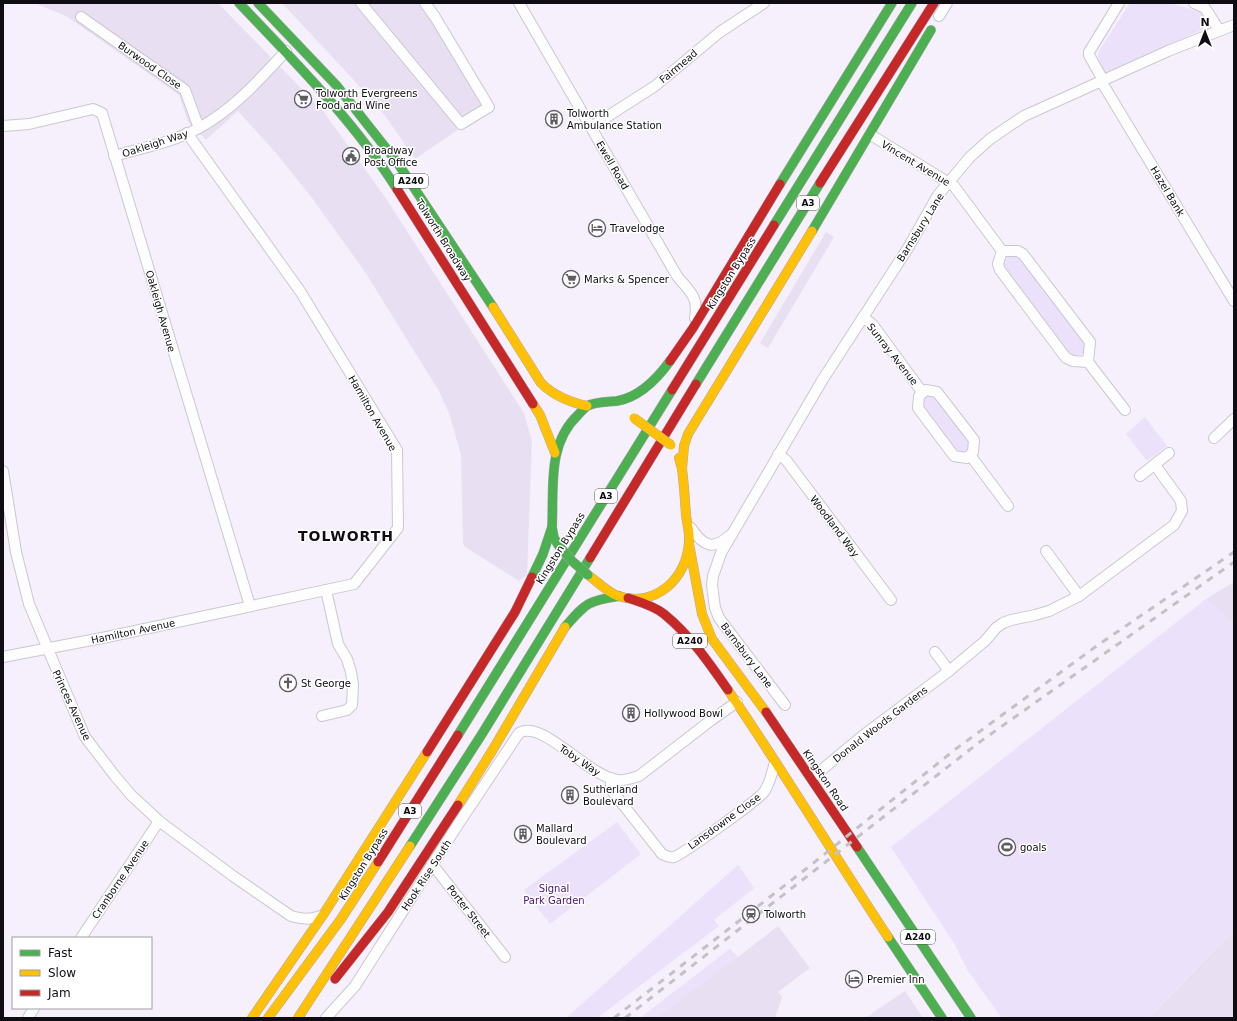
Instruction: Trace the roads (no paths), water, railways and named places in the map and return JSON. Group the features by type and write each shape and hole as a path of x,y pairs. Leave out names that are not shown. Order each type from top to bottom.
{"main road":[{"name":"Tolworth Broadway","path":"239,3 326,95 385,170 540,415 555,453"},
{"name":"Tolworth Broadway","path":"258,3 337,86 396,162 470,272 546,390 562,400 587,406"},
{"path":"603,403 621,400 652,383 664,369 693,328 784,176 892,3"},
{"name":"Kingston Bypass","path":"268,1018 341,919 444,758 912,3"},
{"name":"A3","path":"298,1018 482,734 777,253 934,3"},
{"path":"682,469 684,446 688,434 771,301 940,16"},
{"name":"A240","path":"623,597 649,597 662,592 669,587 681,573 689,544 682,469 676,450 671,445 627,414 603,403 587,406 570,422 561,436 555,453 552,526 554,538 572,561 609,591 623,597 649,606 664,614 685,635 710,664 737,702 775,760 820,834 942,1018"},
{"path":"252,1018 323,915 515,612 543,554 552,526"},
{"name":"Kingston Road","path":"689,544 698,596 708,631 812,778 971,1018"},
{"path":"302,1018 354,957 388,912 492,751 517,705 571,618 582,607 595,600 623,597"}],"street":[{"path":"361,3 461,124 489,106 436,17 425,3"},
{"name":"Ewell Road","path":"519,3 678,276 694,295 696,302 693,328"},
{"name":"Fairmead","path":"591,127 655,86 720,32 764,3"},
{"path":"940,16 947,3"},
{"name":"Hazel Bank","path":"1119,3 1089,52 1089,55 1102,80 1234,301"},
{"path":"1194,3 1205,8 1219,30"},
{"name":"Burwood Close","path":"81,17 185,90 199,128"},
{"name":"Barnsbury Lane","path":"785,705 727,630 715,608 713,576 720,553 778,454 823,379 908,248 938,195 970,157 990,139 1024,116 1102,80 1234,25"},
{"name":"Oakleigh Way","path":"114,156 199,128 241,99 286,51"},
{"name":"Oakleigh Avenue","path":"3,126 29,124 93,109 102,113 250,606"},
{"name":"Hamilton Avenue","path":"3,657 354,584 398,528 397,450 300,291 187,133"},
{"name":"Vincent Avenue","path":"870,135 954,186 1002,251"},
{"path":"1088,362 1073,361 1066,358 1000,270 998,264 1002,251 1018,251 1023,254 1090,342 1088,362 1125,410"},
{"name":"Sunray Avenue","path":"863,318 873,325 922,392"},
{"name":"Sunray Avenue","path":"933,390 937,392 974,440 974,448 967,458 959,457 950,451 918,408 918,400 922,392 933,390"},
{"path":"1214,438 1234,419"},
{"path":"1140,476 1169,453"},
{"name":"Woodland Way","path":"778,454 786,460 890,600"},
{"path":"970,455 1008,506"},
{"name":"Donald Woods Gardens","path":"812,778 855,742 949,671 985,641 996,628 1003,623 1049,611 1079,596 1174,525 1179,519 1182,511 1181,501 1155,465"},
{"name":"Princes Avenue","path":"3,471 16,552 29,604 85,737 100,758 123,786 159,821 233,876 291,916 301,919 312,919 323,915"},
{"name":"Barnsbury Lane","path":"687,523 700,541 709,544 720,543 732,533"},
{"path":"1046,551 1079,596"},
{"path":"322,716 346,710 352,705 353,685 347,659 338,644 326,590"},
{"path":"935,652 949,671"},
{"name":"Toby Way","path":"523,724 541,733 594,770 611,778 628,780 639,776 737,702"},
{"path":"517,705 523,724"},
{"name":"Hook Rise South","path":"326,1018 355,986 432,864 519,733 523,724"},
{"name":"Lansdowne Close","path":"611,778 610,787 613,792 662,854 669,857 675,856 689,847 765,792 773,773 775,760"},
{"name":"Cranborne Avenue","path":"82,937 159,821"},
{"name":"Porter Street","path":"432,864 505,958"},
{"path":"28,1018 33,1009"}],"railway":[{"path":"614,1018 811,865 957,748 1098,645 1234,552"},
{"path":"625,1018 981,741 1234,562"}],"place":[{"name":"Tolworth Evergreens Food and Wine","path":"303,99"},
{"name":"Tolworth Ambulance Station","path":"554,119"},
{"name":"Broadway Post Office","path":"351,156"},
{"name":"Travelodge","path":"597,228"},
{"name":"Marks & Spencer","path":"571,279"},
{"name":"St George","path":"288,683"},
{"name":"Hollywood Bowl","path":"631,713"},
{"name":"Sutherland Boulevard","path":"570,795"},
{"name":"Mallard Boulevard","path":"523,834"},
{"name":"goals","path":"1007,847"},
{"name":"Tolworth","path":"751,914"},
{"name":"Premier Inn","path":"854,979"}],"district":[{"name":"TOLWORTH","path":"346,536"}],"park label":[{"name":"Signal Park Garden","path":"554,894"}]}
